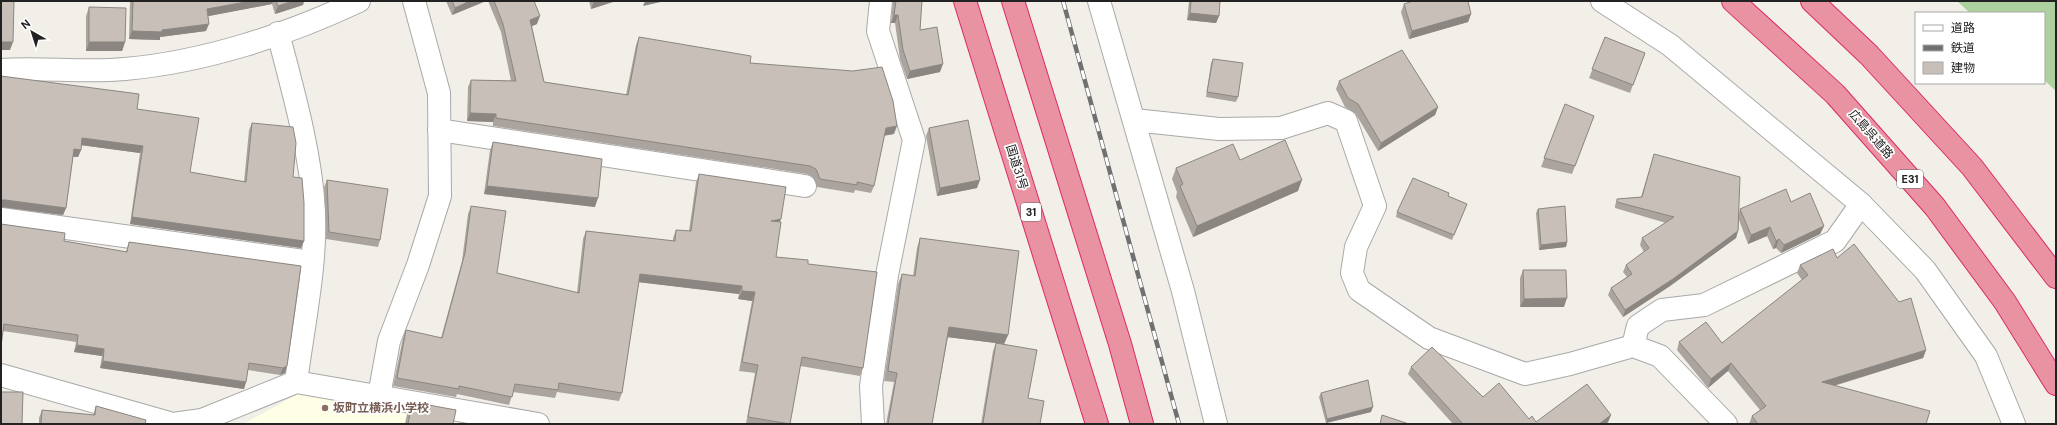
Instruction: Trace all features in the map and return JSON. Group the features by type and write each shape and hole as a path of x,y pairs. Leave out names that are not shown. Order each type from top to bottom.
{"highway":[{"name":"国道31号","path":"965,1 1097,424"},
{"path":"1013,1 1120,344 1142,424"},
{"name":"広島呉道路","path":"1733,1 1835,94 1935,207 2005,302 2056,384"},
{"path":"1812,1 1869,55 1972,167 2056,277"}],"street":[{"path":"1,70 124,69 203,57 321,19 359,1"},
{"path":"379,396 389,341 418,265 440,196 439,93 414,1"},
{"path":"873,424 871,386 885,290 914,140 878,31 881,1"},
{"path":"1100,1 1182,291 1216,424"},
{"path":"1602,1 1670,45 1861,204 1925,270 1986,356 2014,424"},
{"path":"278,33 304,135 314,210 311,262 296,382"},
{"path":"1134,120 1219,129 1280,128 1328,113 1346,121 1375,206 1356,246 1352,273 1359,290 1429,338 1525,374 1570,364 1633,346 1660,356 1726,424"},
{"path":"439,130 805,186"},
{"path":"1633,346 1638,326 1662,310 1704,305 1835,241 1861,204"},
{"path":"1,219 311,262"},
{"path":"1,375 173,424 202,420 296,382 538,424"}],"shaded area":[{"name":"坂町立横浜小学校","path":"298,394 467,424 246,424 247,422"}],"green space":[{"path":"1957,1 2056,1 2056,91 2045,81 2045,12 1969,12"}],"building":[{"path":"1,1 14,1 13,42 1,42"},
{"path":"133,1 251,1 207,9 209,24 162,30 162,32 132,31"},
{"path":"276,1 293,1 278,6"},
{"path":"452,1 470,1 455,8"},
{"path":"494,1 534,1 540,16 530,20 544,82 628,95 639,37 751,56 750,63 853,71 882,67 893,101 897,126 886,128 874,186 857,182 857,185 820,179 816,169 810,166 496,118 496,114 470,113 471,80 516,81 503,24"},
{"path":"896,1 922,1 920,30 937,27 943,64 910,71 903,50 898,15 894,15"},
{"path":"1191,1 1220,1 1219,16 1190,13"},
{"path":"1413,1 1468,1 1471,14 1412,31 1404,4"},
{"path":"89,7 126,8 125,42 89,42"},
{"path":"1605,37 1645,53 1633,85 1592,69"},
{"path":"1402,50 1438,107 1381,143 1358,104 1348,98 1339,81"},
{"path":"1213,59 1243,63 1238,97 1207,92"},
{"path":"1,76 139,94 137,109 199,118 190,172 246,182 252,123 293,127 296,143 293,177 302,178 304,203 304,241 132,217 143,146 82,138 81,150 74,149 66,208 1,200"},
{"path":"1565,104 1594,116 1575,166 1544,158"},
{"path":"968,120 980,180 940,188 929,128"},
{"path":"1285,140 1302,180 1197,226 1180,186 1183,184 1176,168 1233,144 1240,160"},
{"path":"493,142 602,159 598,198 487,186"},
{"path":"1654,154 1740,177 1738,231 1673,279 1625,310 1611,288 1632,274 1626,265 1649,248 1642,238 1674,217 1617,202 1617,199 1642,197"},
{"path":"699,174 786,187 781,219 771,221 781,222 776,257 808,260 808,264 877,272 863,368 802,357 790,424 748,417 758,365 742,362 755,292 742,291 742,286 640,274 622,393 559,383 558,390 515,384 512,397 459,386 459,389 397,378 406,330 442,338 465,253 471,206 506,211 497,273 579,293 586,231 675,241 676,230 691,231"},
{"path":"1413,178 1449,193 1448,196 1467,204 1454,235 1397,212"},
{"path":"327,180 388,189 380,240 329,232"},
{"path":"1786,189 1791,202 1810,193 1824,226 1784,245 1779,239 1776,241 1770,227 1751,235 1740,209"},
{"path":"1565,206 1567,242 1541,245 1538,209"},
{"path":"1,224 65,233 64,241 127,252 129,242 301,266 287,366 283,368 249,363 246,382 103,361 104,349 77,345 78,335 4,324 1,346"},
{"path":"920,238 1019,251 1008,335 949,327 932,424 888,424 897,373 888,371 902,274 915,276"},
{"path":"1854,244 1899,302 1911,298 1926,350 1822,382 1930,411 1926,424 1758,424 1752,416 1766,406 1731,363 1711,379 1679,342 1706,322 1722,343 1808,275 1800,265 1833,249 1837,258"},
{"path":"1523,270 1566,270 1567,298 1524,299"},
{"path":"996,343 1037,350 1028,398 1044,401 1040,424 983,423"},
{"path":"1432,347 1483,397 1499,383 1529,419 1532,416 1536,422 1587,384 1611,415 1599,424 1463,424 1411,367"},
{"path":"1368,380 1373,407 1327,419 1321,393"},
{"path":"1,392 23,392 22,424 1,424"},
{"path":"412,402 456,410 453,424 408,424"},
{"path":"96,406 146,420 145,424 41,424 42,410 95,415"},
{"path":"1382,415 1409,424 1380,424"}],"railway":[{"path":"1063,1 1179,424"}],"place":[{"name":"坂町立横浜小学校","path":"325,408"}]}
